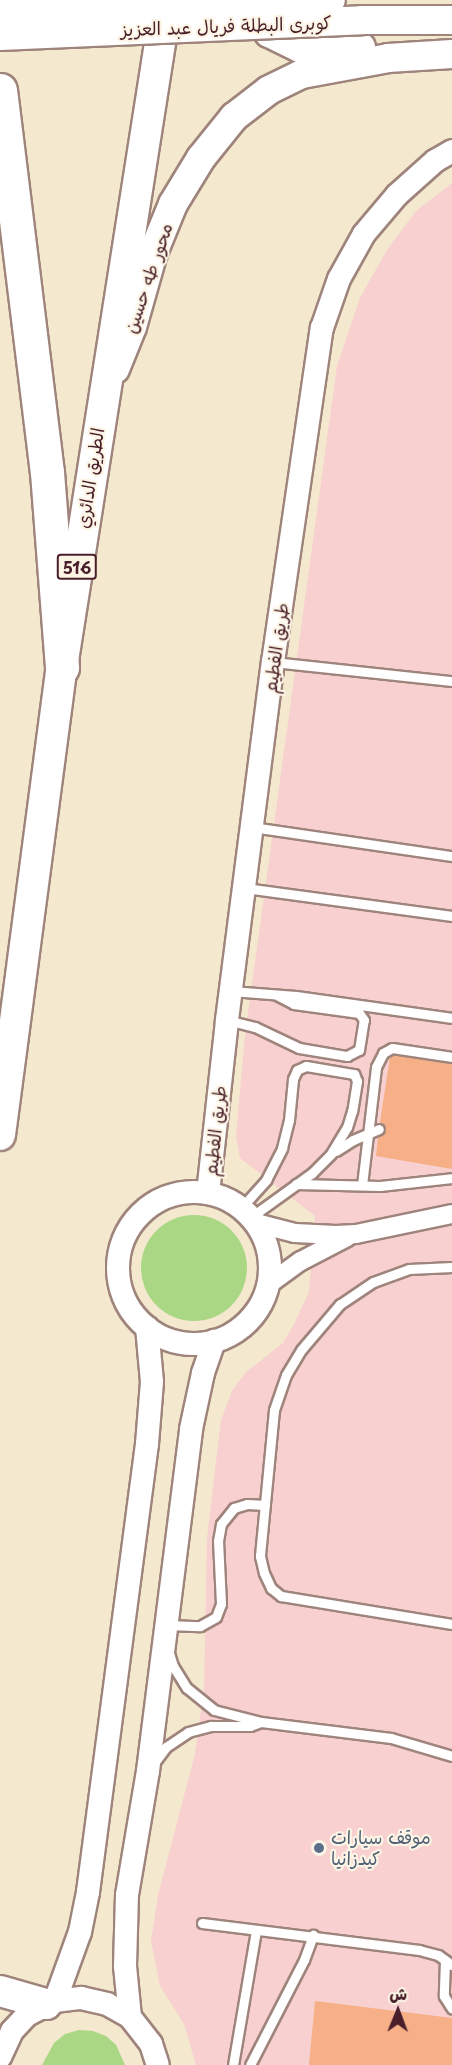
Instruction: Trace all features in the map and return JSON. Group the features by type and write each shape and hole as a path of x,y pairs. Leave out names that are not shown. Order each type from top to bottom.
{"highway":[{"name":"الطريق الدائري","path":"0,1136 62,667 102,398 166,0"},
{"name":"516","path":"0,90 47,472 62,667"},
{"path":"0,1991 51,2003"}],"main road":[{"path":"251,0 257,17 269,33 300,48 375,48 446,54"},
{"name":"كوبرى البطلة فريال عبد العزيز","path":"0,14 331,0"},
{"name":"كوبرى البطلة فريال عبد العزيز","path":"0,36 339,21 452,20"},
{"name":"محور طه حسين","path":"102,398 132,327 153,253 173,204 201,158 234,117 269,90 302,74 388,58 446,54"}],"street":[{"name":"طريق الفطيم","path":"208,1193 227,1020 273,662 322,327 339,279 364,234 397,195 435,161 452,151"},
{"path":"249,1216 266,1242 270,1263 269,1284 262,1303 249,1320 233,1333 214,1341 179,1342 147,1328 128,1306 118,1279 120,1250 132,1224 153,1204 180,1193 208,1193 249,1216 305,1234 356,1234"},
{"path":"269,1284 319,1250 356,1234 452,1214"},
{"path":"51,2003 73,1956 88,1892 150,1423 152,1382 147,1328"},
{"path":"130,2017 125,1966 126,1915 148,1771 193,1418 205,1365 214,1341"},
{"path":"0,2057 12,2031 27,2015 51,2003 81,1998 108,2004 130,2017 151,2044 158,2065"}],"lane":[{"path":"273,662 452,681"},
{"path":"252,827 452,856"},
{"path":"244,888 452,916"},
{"path":"231,991 296,996 452,1018"},
{"path":"227,1020 255,1027 288,1044 305,1049 347,1056 359,1050 364,1020 359,1013 294,1004 278,996"},
{"path":"362,1185 376,1067 383,1053 392,1048 452,1057"},
{"path":"306,1066 351,1072 356,1077 352,1111 347,1127 331,1154 321,1166 249,1216 287,1134 294,1075 306,1066"},
{"path":"331,1154 379,1129"},
{"path":"296,1184 409,1184 452,1178"},
{"path":"452,1267 409,1269 373,1282 340,1304 301,1350 286,1375 274,1410 261,1564 272,1588 280,1596 452,1624"},
{"path":"265,1505 247,1504 234,1508 221,1524 218,1541 221,1604 216,1617 200,1626 164,1633 179,1678 196,1698 214,1710 261,1722 391,1738 452,1756"},
{"path":"148,1771 166,1747 188,1732 211,1726 250,1726 261,1722"},
{"path":"202,1923 419,1950 449,1963 444,1996 452,2009"},
{"path":"233,2065 256,1930"},
{"path":"250,2065 304,1960 313,1935"}],"shaded area":[{"path":"452,183 452,2065 196,2065 184,2024 160,1986 151,1941 158,1895 195,1754 204,1688 207,1538 221,1420 232,1391 245,1373 283,1343 309,1292 315,1216 240,1158 236,1136 245,1035 337,366 360,298 387,250 416,211"}],"green space":[{"path":"194,1215 214,1219 231,1231 243,1248 247,1268 243,1288 231,1305 214,1317 194,1321 174,1317 157,1305 145,1288 141,1268 145,1248 157,1231 174,1219"},
{"path":"79,2030 93,2031 106,2036 116,2045 125,2065 42,2065 54,2043 65,2034"}],"building":[{"path":"393,1055 452,1064 452,1169 376,1156 378,1137 386,1130 380,1122 390,1057"},
{"path":"315,2001 452,2018 452,2065 309,2065"}],"place":[{"name":"موقف سيارات كيدزانيا","path":"319,1848"}]}
